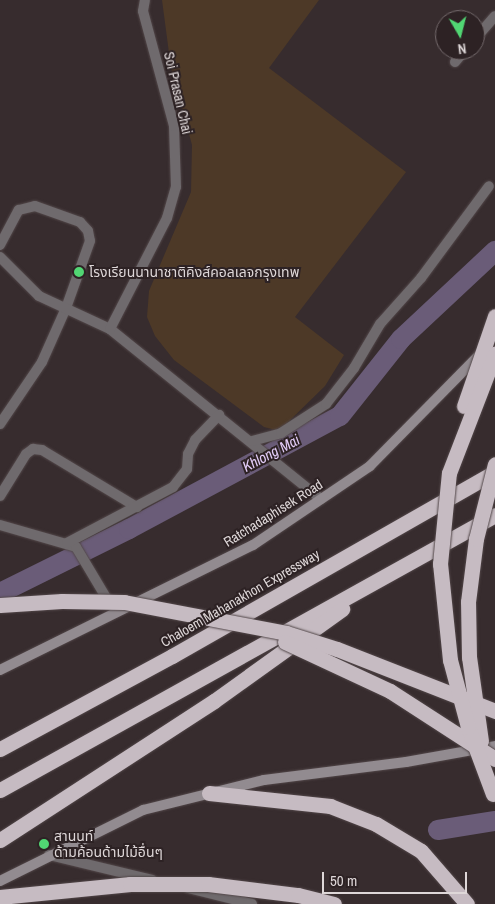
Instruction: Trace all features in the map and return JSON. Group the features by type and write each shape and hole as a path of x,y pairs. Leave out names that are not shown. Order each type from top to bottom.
{"highway":[{"path":"494,796 458,692 445,632 440,535 449,473 469,387 495,316"},
{"path":"449,473 495,354"},
{"path":"494,796 476,710 468,629 476,539 495,464"},
{"name":"Chaloem Mahanakhon Expressway","path":"0,749 180,652 495,472"},
{"path":"0,790 159,699 492,518"},
{"path":"0,840 214,701 383,578"},
{"path":"0,605 116,602 212,618 312,641 495,711"},
{"path":"212,618 287,642 356,673 422,710 495,759"},
{"path":"209,793 330,806 376,824 421,851 467,904"},
{"path":"0,898 130,884 208,884 298,895 334,904"}],"main road":[{"name":"Ratchadaphisek Road","path":"0,670 253,545 370,466 495,339"},
{"path":"0,881 143,810 264,780 406,762 495,746"}],"street":[{"name":"Soi Prasan Chai","path":"110,330 168,218 176,187 174,126 143,11 145,0"},
{"path":"491,27 495,16"},
{"path":"253,442 281,433 326,404 354,368 380,324 421,278 489,186"},
{"path":"0,246 19,210 26,206 35,206 80,222 88,232 90,241 66,308 42,362 0,424"},
{"path":"0,257 39,296 110,330 253,442 321,499"},
{"path":"72,545 166,493 182,478 195,440 219,416"},
{"path":"0,496 26,454 33,449 42,450 138,507"},
{"path":"0,525 34,537 72,545 86,564 116,614"},
{"path":"49,855 252,904"}],"shaded area":[{"path":"162,0 319,0 269,68 406,172 295,317 344,355 325,386 279,431 264,427 174,360 155,336 147,317 149,291 191,192 192,145 171,68"}],"waterway":[{"name":"Khlong Mai","path":"0,593 129,529 340,416 401,339 495,251"},
{"path":"438,830 495,821"}],"place":[{"name":"โรงเรียนนานาชาติคิงส์คอลเลจกรุงเทพ","path":"79,272"},
{"name":"สานนท์ ด้ามค้อนด้ามไม้อื่นๆ","path":"44,844"}]}
